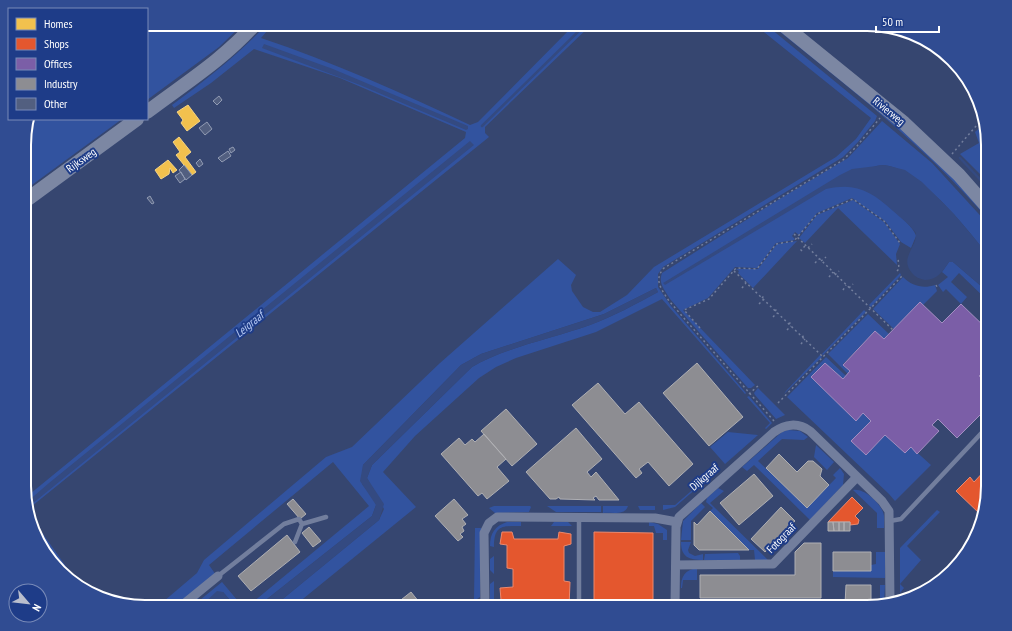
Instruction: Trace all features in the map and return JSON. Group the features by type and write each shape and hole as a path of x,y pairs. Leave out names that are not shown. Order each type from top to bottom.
{"main road":[{"path":"148,111 237,43 248,31"},
{"name":"Rivierweg","path":"791,31 904,123 959,175 981,200"},
{"name":"Rijksweg","path":"31,197 136,120"}],"street":[{"path":"780,428 784,426 797,425 806,428 886,506 889,511 890,521 890,598"},
{"name":"Dijkgraaf","path":"677,522 682,512 780,428"},
{"name":"Fotograaf","path":"676,564 773,564 857,477"},
{"path":"485,600 484,532 486,527 493,520 501,516 655,518 677,522 675,600"},
{"path":"189,600 218,576"}],"lane":[{"path":"890,521 901,519 981,433"},
{"path":"302,524 326,517"},
{"path":"579,517 579,600"},
{"path":"218,576 284,524 299,520 302,524"},
{"path":"295,542 302,524"}],"path":[{"path":"780,428 669,301 659,284 659,275 664,268 843,160 857,146 881,116"},
{"path":"950,156 979,123"},
{"path":"700,328 684,310 709,299 736,268 757,269 776,244 794,241 817,214 853,199 884,221 900,243"},
{"path":"794,234 893,330"},
{"path":"808,248 812,244"},
{"path":"802,251 801,250 805,246"},
{"path":"821,261 826,257"},
{"path":"897,271 899,269 898,257"},
{"path":"815,263 819,259"},
{"path":"734,271 823,357"},
{"path":"835,275 839,271"},
{"path":"829,277 833,272"},
{"path":"778,404 902,276"},
{"path":"742,288 746,283"},
{"path":"849,288 853,284"},
{"path":"843,290 846,286"},
{"path":"759,304 765,295"},
{"path":"773,317 778,308"},
{"path":"789,324 792,321"},
{"path":"787,330 791,326"},
{"path":"802,337 806,334"},
{"path":"801,344 804,340"},
{"path":"749,394 759,385"}],"shaded area":[{"path":"148,31 236,31 219,47 148,99"},
{"path":"260,31 267,31 261,38 367,78 470,125 478,122 568,31 585,31 485,127 485,133 489,137 33,505 31,493 465,138 466,132 340,78 254,49 211,83 174,108 172,105 221,67"},
{"path":"763,31 774,31 877,116 875,121 858,142 843,157 663,267 658,274 658,287 671,306 746,393 745,394 662,299 596,332 516,358 496,367 479,378 415,436 383,472 416,507 302,600 282,600 379,520 384,509 367,478 372,465 472,367 498,354 576,330 625,310 658,292 656,288 604,314 481,354 461,365 363,465 362,484 375,500 376,505 372,516 266,600 255,600 369,506 333,462 209,565 216,575 186,600 165,600 197,573 204,560 326,457 352,447 440,363 558,259 576,275 571,285 572,291 583,307 593,312 600,312 627,295 654,267 836,157 856,139 871,118"},
{"path":"779,31 782,31 830,69 913,139 964,189 981,208 981,211 911,141 856,93"},
{"path":"34,120 121,120 31,186 31,145"},
{"path":"882,121 932,163 981,216 981,246 953,213 922,184 906,173 890,166 873,167 849,186 863,189 873,194 909,225 916,236 911,248 901,242 885,221 852,198 817,213 799,235 795,232 792,236 795,239 794,240 776,243 757,268 735,267 708,298 683,310 755,385 748,388 670,299 661,284 662,273 848,158"},
{"path":"980,128 981,175 960,154 979,143 975,132"},
{"path":"853,200 884,222 900,244 896,254 897,265 838,208 805,243 799,238 817,215"},
{"path":"797,241 753,288 736,269 758,269 777,244"},
{"path":"949,262 953,262 981,286 981,294 959,273 951,282 967,297 961,304 946,289 943,292 938,285 948,277 942,272"},
{"path":"900,273 901,275 871,307 869,305"},
{"path":"903,277 910,283 922,287 935,285 937,291 923,305 920,302 894,329 873,309"},
{"path":"864,310 866,312 823,355 822,354"},
{"path":"868,314 889,334 884,339 875,331 843,364 850,371 848,374 828,354"},
{"path":"820,355 822,357 784,394 786,391"},
{"path":"826,357 846,376 843,379 825,363 811,377 856,420 863,413 871,421 851,441 866,455 885,435 905,453 911,447 931,465 895,501 787,397"},
{"path":"758,388 785,415 776,419 755,395 754,393"},
{"path":"749,396 772,423 766,429 765,428 770,423 747,397"},
{"path":"788,430 800,431 808,437 804,440 782,439 758,461 807,508 836,478 833,475 840,468 844,474 843,485 810,520 754,465 747,471 742,467 782,432"},
{"path":"728,432 758,435 725,464 710,447"},
{"path":"816,445 834,462 827,470 814,457"},
{"path":"705,479 706,480 675,507 663,510 663,505 675,505"},
{"path":"718,488 724,491 710,503 769,561 755,560 754,550 749,550 710,511 713,508 706,502 707,498"},
{"path":"853,490 866,493 878,504 884,514 884,528 877,528 877,513"},
{"path":"701,503 705,507 691,521 691,540 681,540 683,521"},
{"path":"494,506 531,507 529,512 495,513 489,508"},
{"path":"547,506 601,506 601,512 556,512"},
{"path":"603,506 628,506 624,511 618,513 603,513"},
{"path":"638,506 655,506 655,510 640,510"},
{"path":"937,510 940,512 907,546 921,560 900,584 900,548"},
{"path":"507,522 521,522 521,526 500,528 494,540 494,547 490,546 492,534 496,528"},
{"path":"554,522 568,522 572,526 551,526"},
{"path":"649,522 658,524 667,530 667,540 663,540 663,533 656,533 654,526 649,526"},
{"path":"475,528 481,528 480,597 474,600"},
{"path":"40,529 69,571 64,567 46,543"},
{"path":"681,542 691,542 688,550 689,553 695,556 703,554 703,560 687,557 682,551"},
{"path":"876,552 885,552 885,578 833,577 833,571 871,571 871,565 876,564"},
{"path":"738,553 740,556 740,561 704,560 705,554"},
{"path":"494,556 494,574 490,570 490,559"},
{"path":"697,568 697,580 683,580 681,588 684,574 689,570"},
{"path":"494,581 494,600 490,600 490,584"},
{"path":"222,582 237,600 230,600 223,592 212,600 200,600"},
{"path":"900,584 904,588 900,593"},
{"path":"880,585 885,585 884,599 880,599"},
{"path":"197,597 200,600 193,600"}],"water":[{"path":"264,44 333,69 468,126 468,129 466,130 360,85 262,48"},
{"name":"Leigraaf","path":"470,141 474,145 32,504 32,498"},
{"path":"885,165 905,170 922,182 954,214 981,247 981,286 953,262 949,262 942,272 929,280 915,276 908,268 907,263 916,238 916,233 905,221 870,193 855,188 846,187 826,189 665,285 663,283 840,175 852,169"},
{"path":"656,288 658,292 625,310 599,321 576,330 498,354 472,367 372,465 367,478 384,504 379,520 282,600 266,600 372,516 376,505 360,481 363,465 461,365 481,354 604,314"},
{"path":"217,591 223,592 230,600 207,600"}],"building: Homes":[{"path":"188,105 200,121 187,131 181,123 183,120 177,112"},
{"path":"179,137 191,152 185,157 196,172 192,175 176,155 180,152 173,142"},
{"path":"168,160 177,170 173,173 170,168 169,174 161,179 155,170"}],"building: Shops":[{"path":"981,474 981,494 978,512 956,491 970,477 974,482"},
{"path":"852,497 863,508 855,516 859,520 858,524 850,525 850,522 828,522"},
{"path":"502,532 512,532 514,539 558,539 559,532 571,534 571,544 564,546 564,581 570,582 569,600 501,600 500,588 513,587 513,569 507,568 507,545 500,544"},
{"path":"594,532 653,533 653,600 594,600"}],"building: Offices":[{"path":"920,302 942,323 961,304 981,323 981,374 979,376 981,378 981,414 957,438 938,419 932,425 939,431 917,454 911,447 905,453 885,435 866,455 851,441 871,421 863,413 856,421 811,377 825,363 843,379 850,371 843,365 875,331 884,339"}],"building: Industry":[{"path":"697,363 743,417 709,446 663,393"},
{"path":"598,383 625,414 639,402 693,464 669,486 648,462 639,469 642,473 636,478 572,405"},
{"path":"506,409 537,444 512,466 481,431"},
{"path":"576,428 602,459 587,472 591,477 596,472 619,500 599,500 596,496 593,498 595,500 560,499 559,497 556,499 550,499 526,472"},
{"path":"484,434 506,459 497,467 509,481 487,499 482,493 478,496 441,454 459,438 465,445 472,439 475,442"},
{"path":"779,454 797,472 808,461 813,461 822,469 820,476 829,485 807,508 766,468"},
{"path":"754,474 773,496 739,525 720,503"},
{"path":"293,499 306,514 300,519 287,504"},
{"path":"454,499 468,515 462,519 466,524 462,527 464,531 460,534 463,537 458,541 435,516"},
{"path":"781,507 795,521 765,552 751,539"},
{"path":"710,511 749,550 699,550 694,545 694,522 697,525"},
{"path":"828,522 833,522 834,531 828,531"},
{"path":"833,522 839,522 839,531 834,531"},
{"path":"839,522 844,522 844,531 839,531"},
{"path":"844,522 850,522 850,531 844,531"},
{"path":"309,527 321,541 313,547 302,533"},
{"path":"287,535 300,552 251,591 238,576"},
{"path":"804,543 821,543 821,598 700,598 700,575 795,575 795,552"},
{"path":"833,552 871,552 871,571 833,571"},
{"path":"846,585 871,585 871,600 845,600"},
{"path":"411,592 417,600 401,600"}],"building: Other":[{"path":"219,96 222,100 217,105 213,101"},
{"path":"207,122 212,129 205,135 199,128"},
{"path":"233,147 235,150 231,153 229,149"},
{"path":"228,151 231,156 222,162 218,158"},
{"path":"200,159 203,164 199,167 196,163"},
{"path":"184,165 192,175 186,180 179,170"},
{"path":"181,172 185,179 180,183 175,176"},
{"path":"150,196 154,203 152,204 147,198"}],"waterway":[{"path":"482,126 579,31"},
{"path":"960,158 981,180"}]}
